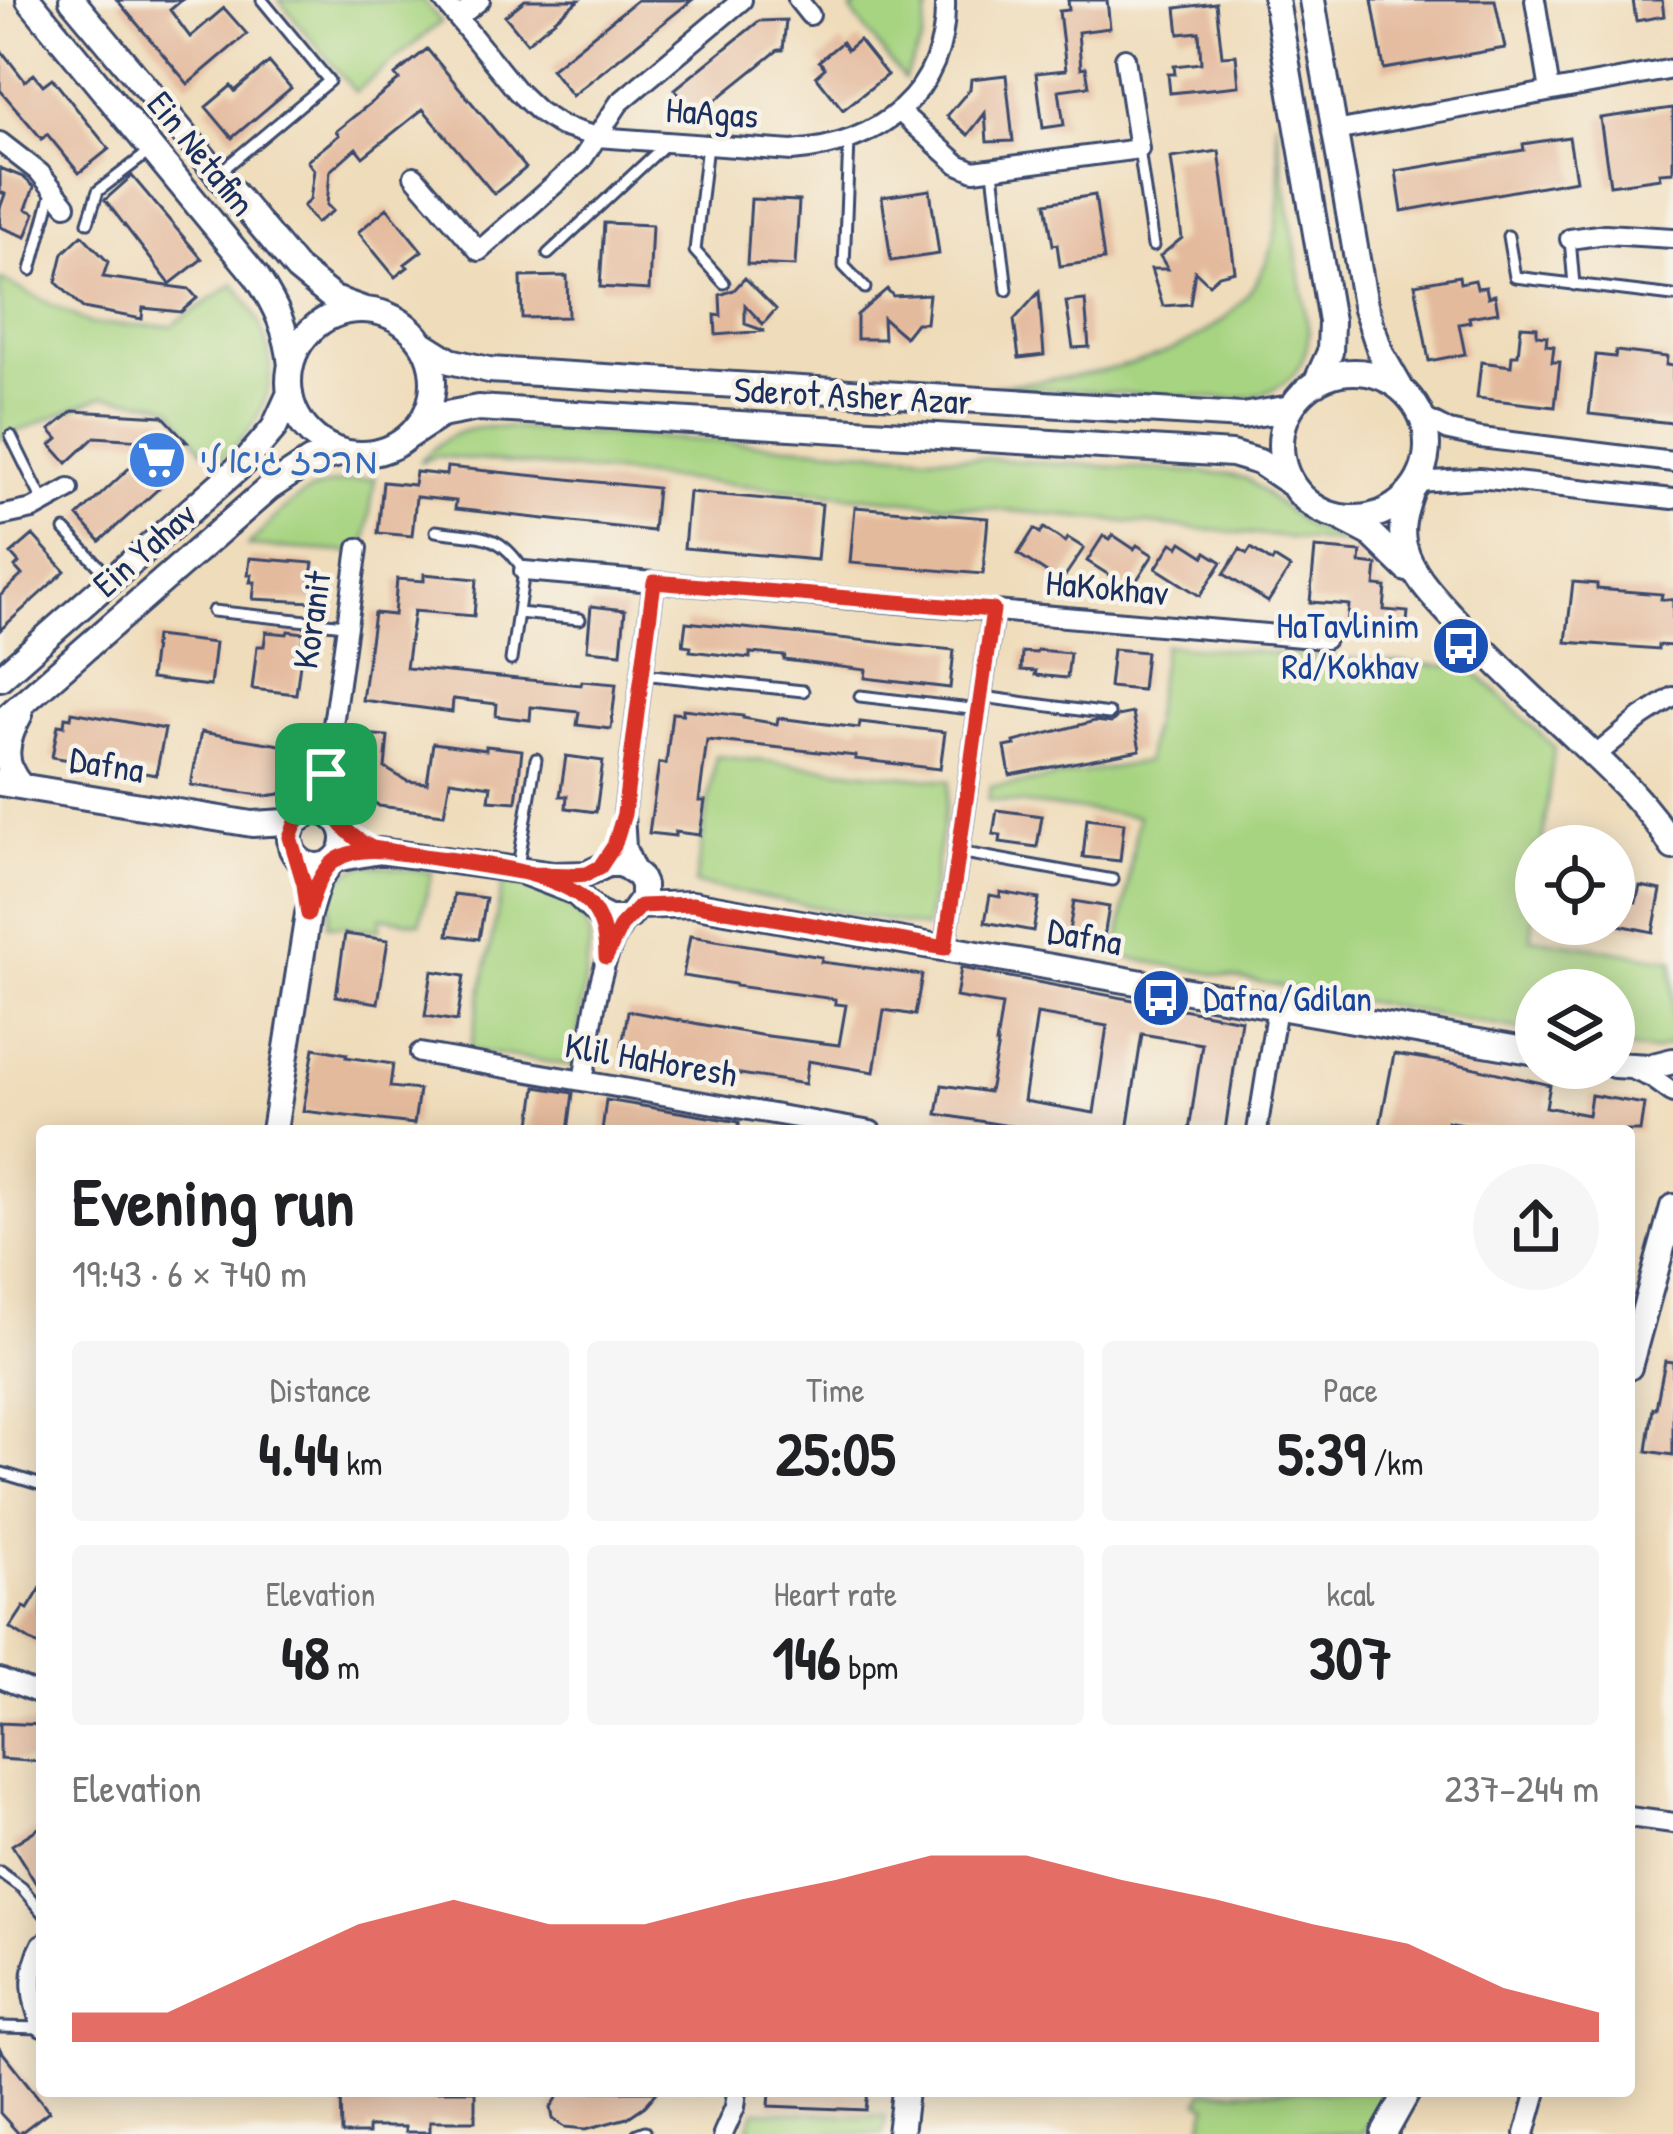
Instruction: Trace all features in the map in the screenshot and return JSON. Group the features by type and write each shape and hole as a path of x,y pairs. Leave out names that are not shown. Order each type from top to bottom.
{"street":[{"name":"Ein Netafim","path":"29,0 264,289 283,324 291,366"},
{"name":"Ein Netafim","path":"72,0 306,278 334,298 367,311"},
{"name":"HaAgas","path":"443,0 531,105 561,126 598,136 792,151 849,142 899,111 935,61 945,0"},
{"path":"458,18 480,0"},
{"path":"414,176 479,251 581,160 619,103 742,0"},
{"path":"1276,0 1331,321 1330,352 1316,383 1291,408 1283,429 1281,451 1292,484 1307,502 1370,533 1640,801 1673,847"},
{"path":"1312,0 1368,315 1382,355 1422,417 1449,431 1481,438 1673,462"},
{"path":"1535,0 1550,91"},
{"path":"899,111 958,164 974,172 1138,149 1125,58"},
{"path":"1335,131 1673,69"},
{"path":"0,142 26,160 66,205"},
{"path":"1570,239 1606,234 1673,238"},
{"path":"367,311 398,320 423,344 433,387 423,418 409,436 378,452 349,453 325,444 308,430 290,392 291,366 306,337 323,321 345,312 367,311"},
{"name":"Sderot Asher Azar","path":"423,344 450,362 489,370 1242,416 1291,408"},
{"path":"1316,383 1337,374 1360,372 1382,377 1401,389"},
{"name":"Ein Yahav","path":"0,678 260,446 280,418 290,392"},
{"name":"Sderot Asher Azar","path":"409,436 441,415 478,408 1232,454 1259,462 1292,484"},
{"path":"1422,417 1427,450 1403,519 1403,544 1430,591"},
{"name":"Ein Yahav","path":"0,723 278,480 310,461 349,453"},
{"path":"1338,517 1382,513 1414,487 1479,478 1673,499"},
{"path":"0,516 45,504 69,489"},
{"name":"Koranit","path":"303,817 320,794 326,774 358,548"},
{"name":"HaKokhav","path":"524,571 1324,639"},
{"path":"606,957 604,934 587,885 614,846 624,814 654,582"},
{"path":"945,948 993,610"},
{"path":"1595,756 1673,697"},
{"name":"Dafna","path":"28,698 4,753 10,785 252,824 294,851"},
{"name":"Koranit","path":"326,774 328,801 337,822"},
{"path":"308,914 291,833 303,817 319,812 362,843 384,851"},
{"path":"583,1081 606,957 644,889 626,848 624,814"},
{"name":"Dafna","path":"252,824 303,817"},
{"path":"275,1125 308,914 318,881 344,841 337,822"},
{"path":"294,851 311,865 384,851 567,875 622,864 638,874"},
{"path":"522,872 562,885 613,920 635,911"},
{"name":"Dafna","path":"638,874 665,894 692,904 1515,1048"},
{"name":"Dafna","path":"635,911 692,904"},
{"path":"1258,1125 1277,1006"},
{"name":"Klil HaHoresh","path":"420,1053 836,1125"},
{"path":"1635,1067 1673,1061"},
{"path":"1635,1071 1673,1089 1673,1076"},
{"path":"1635,1345 1673,1207"},
{"path":"0,1678 36,1693"},
{"path":"1635,1818 1673,1822"},
{"path":"36,1955 31,1980 36,2012"},
{"path":"723,2134 736,2097"},
{"path":"900,2134 904,2097"},
{"path":"1384,2134 1405,2097"},
{"path":"1525,2134 1535,2097"}],"lane":[{"path":"216,175 328,81 262,0"},
{"path":"548,254 668,142"},
{"path":"849,142 844,266 865,288"},
{"path":"707,145 695,250 724,283"},
{"path":"88,222 98,191 152,149"},
{"path":"1138,149 1153,246"},
{"path":"992,169 1007,290"},
{"path":"31,271 53,188"},
{"path":"1508,236 1515,278 1673,296"},
{"path":"1570,239 1574,284"},
{"path":"10,436 45,504"},
{"path":"65,530 112,580"},
{"path":"436,531 494,539 512,551 524,571 512,660"},
{"path":"213,610 347,625"},
{"path":"518,613 580,620"},
{"path":"642,674 803,691"},
{"path":"860,697 1108,714"},
{"path":"522,872 536,759"},
{"path":"959,852 1112,880"},
{"path":"2,1474 36,1483"},
{"path":"0,1872 36,1905"},
{"path":"0,2027 36,2027"}],"green space":[{"path":"279,0 423,0 441,22 355,92"},
{"path":"864,0 929,0 922,42 904,79 851,11"},
{"path":"1275,119 1309,334 1294,374 1275,389 1234,399 991,386 1077,375 1164,353 1203,334 1236,308 1261,274 1276,230 1280,188"},
{"path":"0,279 91,324 171,326 234,284 262,330 269,353 266,397 257,418 220,459 202,450 173,409 103,396 0,439"},
{"path":"490,427 1226,474 1247,479 1308,527 1355,544 437,456 419,462 451,436"},
{"path":"375,478 364,553 248,546 307,493"},
{"path":"1164,645 1471,668 1554,747 1545,825 1515,825 1515,945 1576,945 1673,960 1673,1043 1654,1051 1635,1049 1635,969 1515,969 1515,1029 1117,956 1138,816 988,800 991,786 1146,762"},
{"path":"716,756 950,781 926,928 695,884"},
{"path":"366,865 432,872 420,923 381,917 379,930 328,925 339,880"},
{"path":"503,882 570,904 586,925 590,941 574,1066 470,1050"},
{"path":"1201,2097 1384,2097 1362,2134 1200,2134 1208,2106 1199,2102"},
{"path":"755,2111 886,2116 883,2134 758,2134 749,2126"}],"building":[{"path":"117,0 182,0 170,10 190,37 224,8 247,34 188,84"},
{"path":"525,0 579,0 527,43 505,16"},
{"path":"637,0 692,0 572,96 551,69"},
{"path":"1068,0 1107,0 1110,28 1078,32 1081,68 1086,67 1089,86 1059,90 1064,125 1043,128 1036,73 1066,70 1059,11 1069,10"},
{"path":"1372,0 1495,0 1505,48 1384,69"},
{"path":"1633,0 1662,0 1664,16 1636,21"},
{"path":"1216,3 1222,56 1236,55 1239,86 1170,93 1168,74 1175,74 1174,66 1201,63 1199,32 1179,34 1176,8"},
{"path":"786,20 783,50 696,116 675,89 759,21"},
{"path":"859,40 887,75 843,110 816,76 825,68 819,61 842,42 847,50"},
{"path":"0,49 25,81 34,74 43,85 52,78 109,149 79,173 47,134 42,139 0,90"},
{"path":"427,49 526,168 494,194 423,109 363,157 356,148 330,171 327,205 333,211 316,223 303,206 310,200 314,170 307,161"},
{"path":"269,62 291,88 232,138 206,107 231,86 235,91"},
{"path":"1006,75 1013,141 987,142 985,113 968,135 947,116 970,89 971,79"},
{"path":"1673,108 1673,172 1610,185 1600,118"},
{"path":"1569,137 1576,180 1402,211 1396,171 1524,150 1523,144"},
{"path":"1219,151 1235,271 1209,284 1195,271 1190,304 1163,306 1151,269 1168,269 1160,256 1182,238 1171,158"},
{"path":"0,168 34,187 26,209 35,213 26,237 0,227 5,194 0,192"},
{"path":"132,176 202,259 170,284 105,200"},
{"path":"930,190 939,254 891,261 882,197"},
{"path":"1095,195 1104,260 1060,266 1046,203"},
{"path":"751,199 799,201 795,266 747,264"},
{"path":"387,208 422,251 395,277 358,232"},
{"path":"604,223 652,225 649,290 600,287"},
{"path":"82,235 108,262 103,277 189,289 197,298 181,312 143,308 142,319 83,308 56,282 63,253"},
{"path":"567,276 568,317 522,318 521,277"},
{"path":"1459,276 1460,283 1475,280 1477,288 1486,287 1488,297 1495,295 1498,312 1469,317 1470,322 1459,324 1465,354 1429,361 1415,284"},
{"path":"745,278 776,309 763,324 745,305 745,324 765,331 716,335 720,295 734,290"},
{"path":"887,289 893,296 929,294 926,323 916,323 905,337 883,318 884,339 857,339 857,315"},
{"path":"1039,292 1044,355 1019,358 1014,320"},
{"path":"1085,300 1089,347 1073,348 1066,302"},
{"path":"1521,326 1537,327 1537,335 1547,336 1546,345 1554,346 1552,362 1560,362 1555,407 1477,398 1481,362 1511,366 1512,355 1518,355"},
{"path":"1616,351 1667,357 1666,365 1673,366 1673,423 1589,414 1596,355 1615,357"},
{"path":"73,411 163,416 187,442 181,442 175,474 100,541 78,516 158,441 95,437 67,463 51,445 58,439 50,430"},
{"path":"447,467 657,488 653,531 455,509 456,501 416,497 412,536 378,533 383,482 414,485 416,472 446,475"},
{"path":"689,492 822,504 817,560 684,548"},
{"path":"855,507 988,518 983,574 850,563"},
{"path":"1044,528 1084,548 1061,582 1018,554 1034,529 1040,533"},
{"path":"33,535 65,571 0,630 0,596 22,575 11,554"},
{"path":"1113,535 1153,555 1131,589 1087,561 1103,536 1110,540"},
{"path":"1182,542 1222,562 1200,596 1156,568 1172,543 1179,547"},
{"path":"1251,548 1290,568 1268,602 1224,574 1240,549 1247,554"},
{"path":"1315,548 1361,552 1360,563 1377,565 1375,586 1386,587 1384,610 1408,612 1406,633 1347,627 1349,605 1310,602"},
{"path":"250,558 313,563 309,587 316,587 313,602 253,599"},
{"path":"424,574 477,579 474,616 414,611 406,668 581,685 582,681 616,684 611,729 577,725 579,712 531,707 530,720 496,716 497,704 453,699 452,712 362,700 374,613 394,615 397,579 424,581"},
{"path":"1573,582 1597,584 1597,589 1662,594 1661,599 1673,600 1673,646 1566,642"},
{"path":"591,606 625,610 621,653 587,650"},
{"path":"686,622 954,650 950,688 865,678 866,670 784,660 785,656 750,653 750,658 690,651 691,646 683,645"},
{"path":"266,632 304,633 296,694 252,689 257,646 264,646"},
{"path":"155,636 215,643 210,686 150,679"},
{"path":"1113,649 1146,652 1142,690 1109,687"},
{"path":"1022,652 1070,653 1067,678 1021,670"},
{"path":"683,709 777,724 778,718 945,732 940,769 707,740 700,835 649,833 659,763 666,764 672,713 683,714"},
{"path":"72,712 165,729 156,775 52,757 58,725 64,726"},
{"path":"1133,713 1140,750 1010,775 1005,747 1014,742 1095,721 1111,723"},
{"path":"201,732 304,749 295,782 280,794 266,796 191,785"},
{"path":"353,733 388,736 385,768 407,781 427,783 433,743 522,750 516,802 489,800 491,786 450,780 444,814 379,806 365,795 353,775"},
{"path":"566,756 603,761 596,812 566,808 567,796 560,796"},
{"path":"997,810 1042,816 1037,847 1000,842 1001,835 993,834"},
{"path":"1087,818 1124,823 1120,861 1083,857"},
{"path":"1640,886 1661,890 1653,932 1635,928"},
{"path":"1000,892 1039,899 1033,931 985,922 990,895 1000,897"},
{"path":"454,894 486,898 479,939 448,935"},
{"path":"1074,901 1109,907 1103,943 1068,937"},
{"path":"345,934 388,940 378,1003 336,996"},
{"path":"690,936 822,957 821,962 922,975 915,1015 884,1010 874,1072 808,1061 805,1084 625,1056 622,1046 628,1011 839,1045 846,1005 835,1004 835,999 683,976"},
{"path":"961,968 1241,1020 1226,1125 1190,1125 1202,1044 1142,1034 1128,1125 1004,1125 937,1114 942,1085 989,1092 1002,1005 956,997","holes":["1037,1014 1107,1026 1094,1113 1024,1101"]},
{"path":"432,971 464,976 457,1021 425,1016"},
{"path":"314,1048 393,1064 390,1087 419,1090 414,1124 303,1111"},
{"path":"1394,1054 1515,1077 1515,1089 1549,1089 1546,1107 1588,1115 1591,1095 1644,1104 1640,1131 1635,1131 1635,1125 1447,1121 1447,1125 1380,1125"},
{"path":"536,1087 573,1093 569,1125 531,1125"},
{"path":"606,1100 739,1122 739,1125 603,1125"},
{"path":"1665,1361 1673,1362 1673,1455 1647,1451"},
{"path":"36,1596 36,1644 10,1628 24,1607 28,1609"},
{"path":"0,1723 36,1725 36,1762 0,1759"},
{"path":"36,1830 36,1883 12,1845"},
{"path":"0,2049 49,2111 19,2134 0,2113"},
{"path":"341,2097 475,2097 475,2121 430,2121 430,2132 368,2127 368,2134 342,2134"},
{"path":"558,2097 653,2097 627,2118 586,2129 565,2127 553,2119 551,2107"},
{"path":"770,2097 867,2097 866,2110 769,2106"}],"place":[{"name":"מרכז גיא לי","path":"157,460"},
{"name":"HaTavlinim Rd/Kokhav","path":"1461,646"},
{"name":"Dafna/Gdilan","path":"1161,998"}],"route":[{"path":"326,774 315,802 296,822 290,837 308,914 318,881 331,862 360,852 380,850 384,851 526,873 562,885 581,896 597,914 606,957 621,926 640,906 670,903 945,948 993,610 654,582 624,814 606,862 587,874 526,873 372,848 334,818 326,774"}]}
